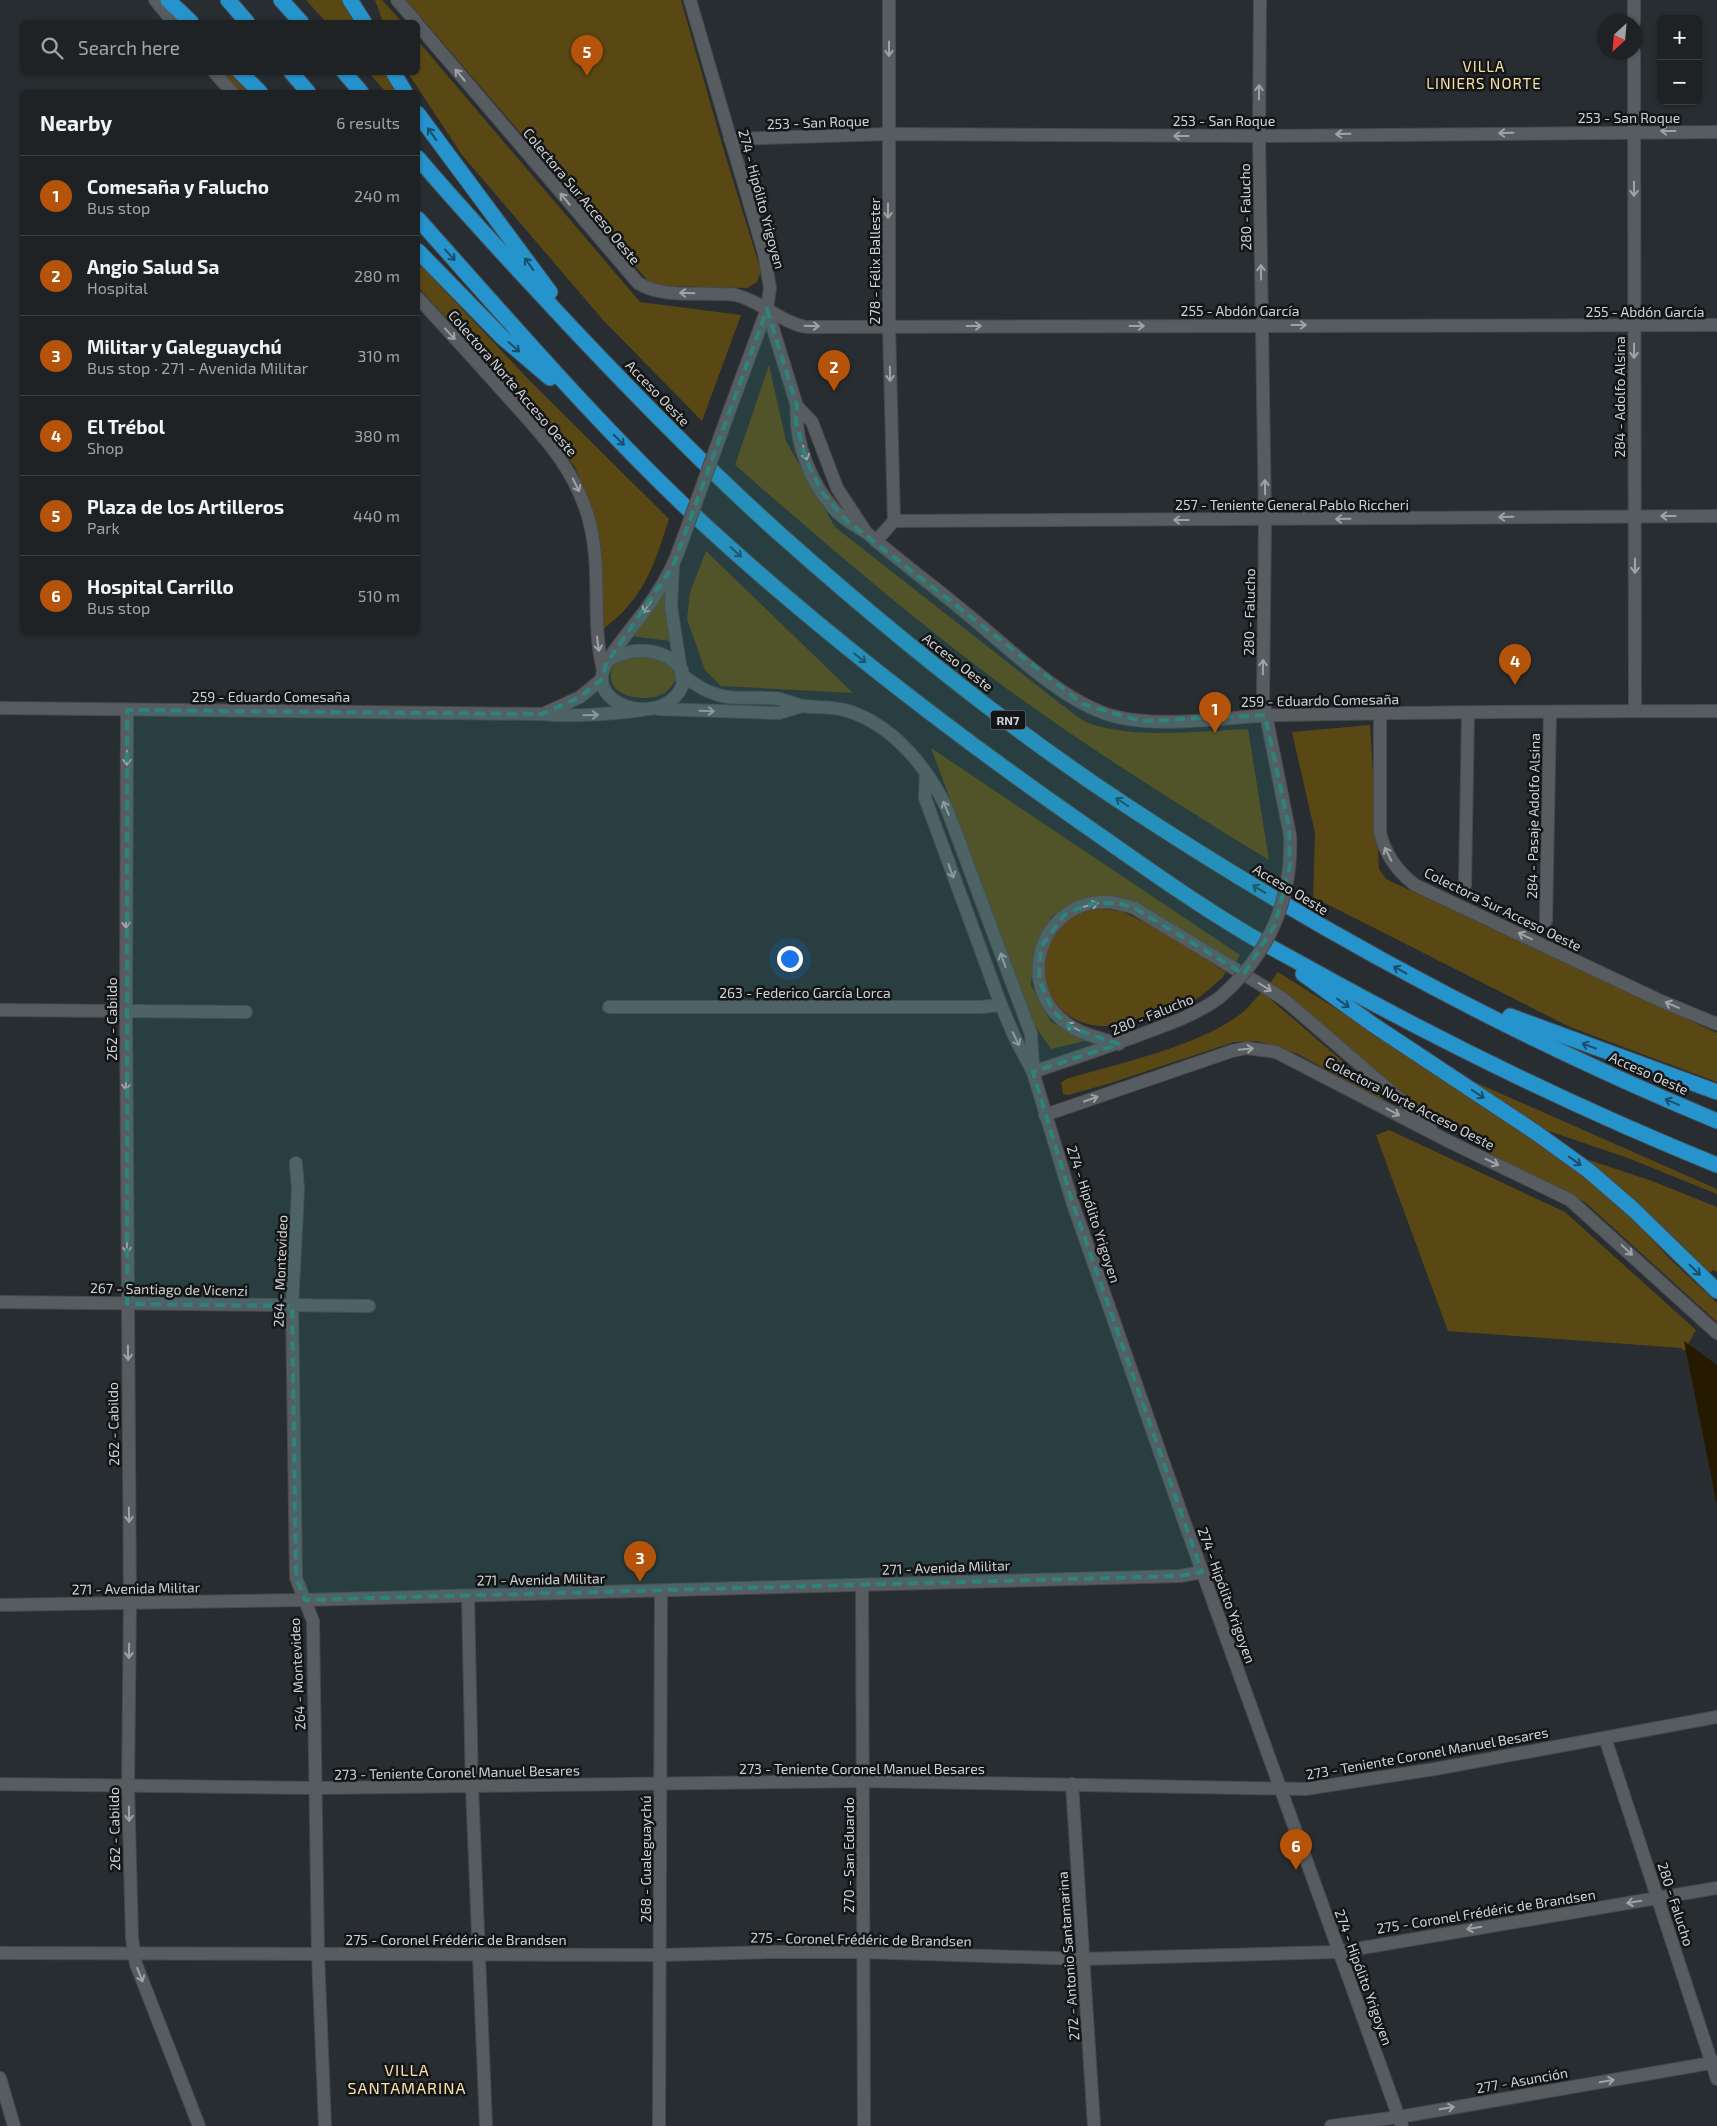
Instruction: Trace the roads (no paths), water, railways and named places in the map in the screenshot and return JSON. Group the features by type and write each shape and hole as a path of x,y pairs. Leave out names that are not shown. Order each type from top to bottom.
{"highway":[{"path":"168,0 189,20"},
{"path":"228,0 246,20"},
{"path":"281,0 299,20"},
{"path":"350,0 363,20"},
{"path":"243,75 258,90"},
{"path":"294,75 306,90"},
{"path":"347,75 359,90"},
{"path":"395,75 404,90"},
{"path":"420,117 589,346"},
{"name":"Acceso Oeste","path":"420,160 511,262 665,425 780,534 871,613 970,692 1047,750 1152,822 1306,918 1427,985 1580,1060 1717,1120"},
{"path":"420,221 600,421 706,526 847,647 947,726 1036,790 1247,934 1372,1024 1535,1132 1589,1171 1634,1210 1717,1291"},
{"path":"420,253 502,337 600,421"},
{"path":"1247,934 1389,1012 1460,1048 1613,1121 1717,1165"},
{"path":"1427,985 1717,1092"}],"street":[{"path":"155,0 171,20"},
{"name":"Colectora Sur Acceso Oeste","path":"397,0 414,20"},
{"name":"274 - Hipólito Yrigoyen","path":"690,0 764,253 770,288 767,310 797,406 796,422 807,462 814,477 835,510 871,537"},
{"name":"278 - Félix Ballester","path":"889,0 889,326 894,521"},
{"name":"280 - Falucho","path":"1033,1072 1119,1044 1205,1009 1219,998 1252,965 1275,926 1288,882 1290,836 1263,700 1265,520 1259,136 1260,0"},
{"path":"1634,0 1634,15"},
{"name":"Colectora Sur Acceso Oeste","path":"420,28 638,283 657,291 668,293 735,295 767,310"},
{"name":"284 - Adolfo Alsina","path":"1634,60 1635,711"},
{"path":"217,75 230,90"},
{"name":"253 - San Roque","path":"730,138 888,134 1259,136 1717,132"},
{"name":"Colectora Norte Acceso Oeste","path":"420,300 545,439 565,464 580,493 589,522 597,573 597,646 602,674"},
{"path":"767,310 675,560 656,595 618,646 602,674 603,687 609,695 622,704 642,710 779,713 803,706"},
{"name":"255 - Abdón García","path":"767,310 793,324 806,327 1717,326"},
{"name":"274 - Hipólito Yrigoyen","path":"797,406 812,422 837,488 871,537"},
{"name":"257 - Teniente General Pablo Riccheri","path":"894,521 1717,516"},
{"path":"871,537 894,521"},
{"name":"259 - Eduardo Comesaña","path":"871,537 1062,692 1090,707 1120,718 1141,721 1216,719 1265,715 1380,713 1717,711"},
{"path":"658,709 669,703 680,691 683,673 671,608 675,560"},
{"path":"612,658 626,652 644,650 666,656 676,662 683,673 712,693 723,696 780,699 803,706"},
{"name":"259 - Eduardo Comesaña","path":"542,714 572,702 602,674"},
{"name":"274 - Hipólito Yrigoyen","path":"803,706 847,711 865,718 900,741 926,774 948,810 1031,1034 1033,1072 1073,1204 1202,1572 1221,1620 1338,1952 1400,2121"},
{"name":"259 - Eduardo Comesaña","path":"0,708 595,715 642,710"},
{"name":"262 - Cabildo","path":"127,710 126,1011 130,1602 128,1786 133,1952 199,2126"},
{"name":"284 - Pasaje Adolfo Alsina","path":"1546,921 1550,712"},
{"name":"Colectora Sur Acceso Oeste","path":"1380,713 1380,832 1382,843 1392,862 1402,874 1415,884 1662,1001 1717,1024"},
{"path":"1465,886 1468,713"},
{"name":"274 - Hipólito Yrigoyen","path":"926,774 925,798 1001,1005 1015,1038 1033,1072"},
{"path":"1119,1044 1072,1028 1062,1020 1052,1011 1042,993 1038,979 1041,947 1056,922 1076,909 1103,902 1116,902 1134,908 1286,1001 1448,1141"},
{"name":"263 - Federico García Lorca","path":"609,1007 981,1007 1001,1005"},
{"path":"0,1010 246,1012"},
{"name":"Colectora Norte Acceso Oeste","path":"1045,1116 1219,1055 1247,1048 1260,1049 1288,1058 1448,1141 1570,1200 1717,1333"},
{"name":"264 - Montevideo","path":"296,1163 298,1190 292,1306 296,1578 313,1621 318,1954 325,2126"},
{"name":"267 - Santiago de Vicenzi","path":"0,1302 368,1306"},
{"name":"271 - Avenida Militar","path":"0,1605 661,1591 1170,1576 1202,1572"},
{"name":"270 - San Eduardo","path":"862,1585 864,2126"},
{"name":"268 - Gualeguaychú","path":"659,2126 661,1591"},
{"path":"468,1596 472,1787 486,2126"},
{"name":"273 - Teniente Coronel Manuel Besares","path":"0,1784 316,1788 863,1781 1305,1790 1435,1769 1717,1717"},
{"name":"280 - Falucho","path":"1605,1738 1715,2062 1717,2079"},
{"name":"272 - Antonio Santamarina","path":"1072,1784 1094,2126"},
{"name":"275 - Coronel Frédéric de Brandsen","path":"0,1953 133,1952 478,1955 863,1952 1083,1959 1338,1952 1717,1888"},
{"name":"277 - Asunción","path":"1331,2126 1400,2121 1715,2062"},
{"path":"0,2078 14,2126"}],"place":[{"name":"Plaza de los Artilleros","path":"587,76"},
{"name":"Angio Salud Sa","path":"834,391"},
{"name":"El Trébol","path":"1515,685"},
{"name":"Comesaña y Falucho","path":"1215,733"},
{"name":"Militar y Galeguaychú","path":"640,1582"},
{"name":"Hospital Carrillo","path":"1296,1870"}],"district":[{"name":"VILLA LINIERS NORTE","path":"1484,74"},
{"name":"VILLA SANTAMARINA","path":"407,2078"}]}
